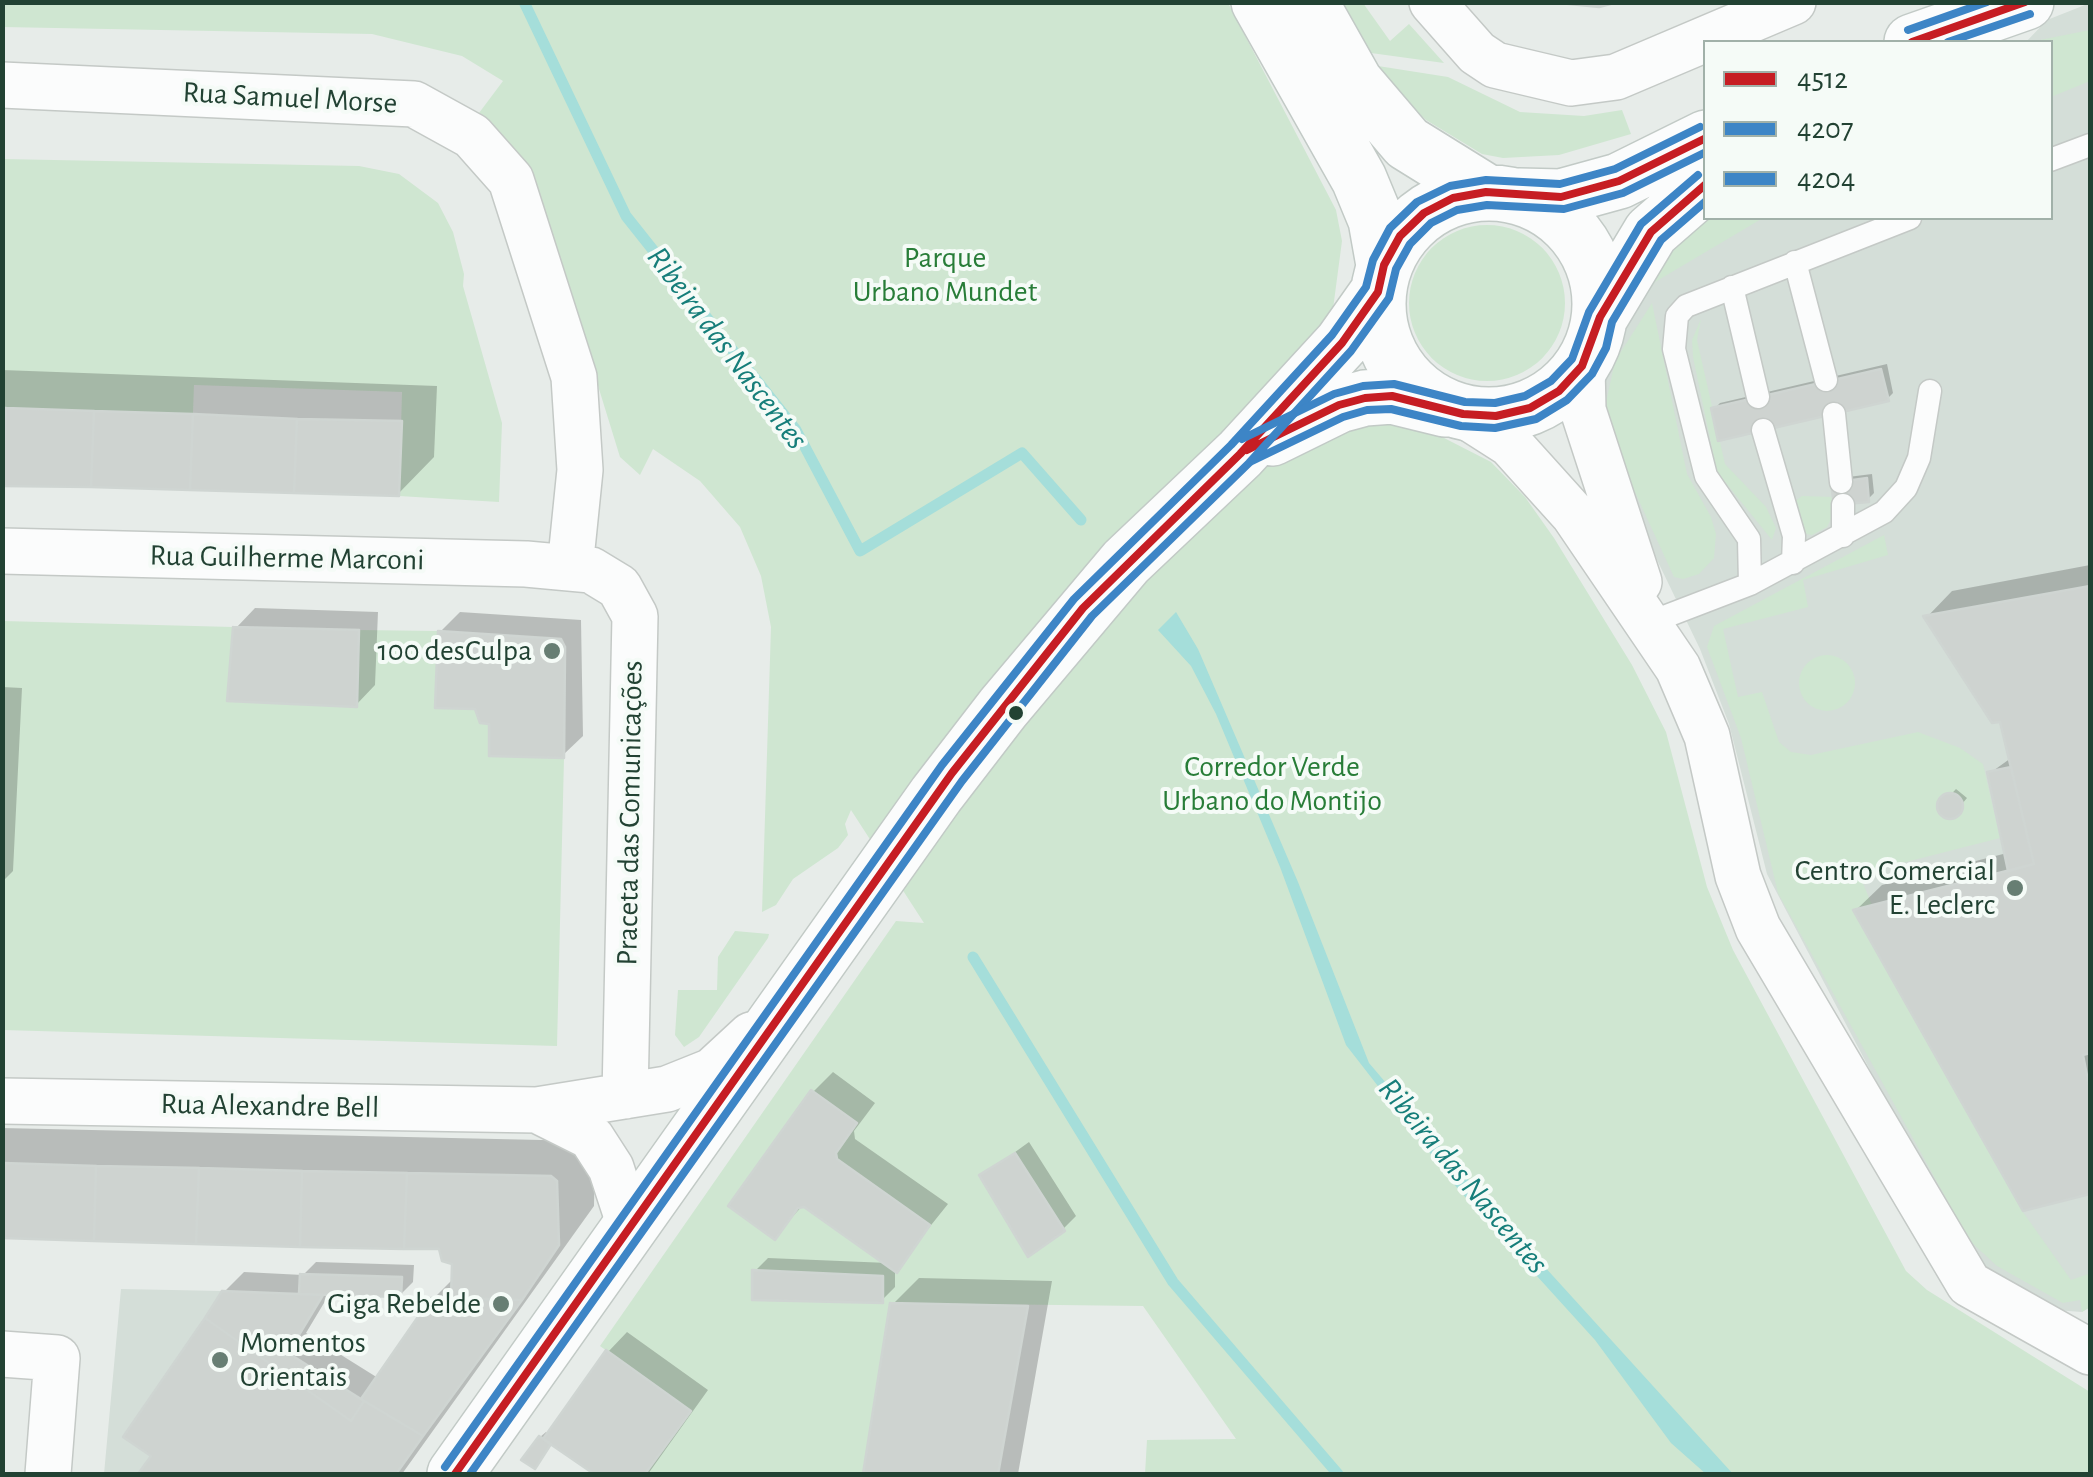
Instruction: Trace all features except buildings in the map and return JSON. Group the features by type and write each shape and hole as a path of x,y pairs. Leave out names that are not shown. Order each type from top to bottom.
{"main road":[{"path":"1260,2 1359,179 1376,220 1381,279 1378,323 1387,352 1404,377 1426,398 1458,412"},
{"path":"1310,2 1355,82 1406,143 1502,194 1548,209 1572,229 1590,255 1599,286 1590,342"},
{"path":"1920,40 1952,32 2026,2"},
{"path":"455,1474 952,773 1072,622 1126,562 1240,454 1342,343 1381,279 1400,236 1424,213 1453,198 1502,194 1562,197 1619,181 1703,139"},
{"path":"1240,454 1338,405 1365,398 1392,396 1458,412 1496,416 1530,408 1559,392 1651,232 1703,187"}],"street":[{"path":"1432,2 1477,53 1496,65 1533,78 1571,83 1616,77 1703,40"},
{"path":"1703,40 1793,2"},
{"name":"Rua Samuel Morse","path":"2,86 377,100 414,104 472,136 511,180 574,378 580,470 570,568"},
{"path":"1590,342 1584,410 1651,622"},
{"path":"1458,412 1510,444 1535,470 1574,515 1651,622 1678,668 1707,736 1738,876 1758,928 1970,1284 2090,1352"},
{"name":"Rua Guilherme Marconi","path":"2,551 570,568"},
{"name":"Praceta das Comunicações","path":"570,568 590,570 619,586 635,616 625,1096"},
{"name":"Rua Alexandre Bell","path":"2,1101 537,1110 666,1089 712,1071 789,1001"},
{"name":"Rua Alexandre Bell","path":"537,1110 591,1137 612,1168 630,1226"},
{"path":"2,1354 57,1358 48,1474"}],"lane":[{"path":"2053,159 2090,145"},
{"path":"1750,584 1748,539 1706,476 1674,350 1678,316 1686,306 1905,220"},
{"path":"1795,262 1826,380"},
{"path":"1732,287 1758,398"},
{"path":"1651,622 1750,584 1884,512 1906,488 1919,458 1930,391"},
{"path":"1834,414 1842,536"},
{"path":"1763,430 1794,536 1793,563"}],"shaded area":[{"path":"2090,3 2090,1307 2082,1312 2055,1310 1979,1264 1960,1241 1767,874 1729,724 1700,649 1604,450 1600,368 1614,322 1704,220 2053,220 2053,40 2028,40 2047,20"},
{"name":"Momentos Orientais","path":"121,1289 222,1291 206,1318 351,1420 364,1401 423,1436 396,1474 104,1474"}],"green space":[{"name":"Corredor Verde Urbano do Montijo","path":"3,2 1228,3 1336,210 1342,241 1331,324 1350,366 1407,419 1491,462 1525,497 1554,538 1632,665 1666,732 1707,887 1733,950 1906,1271 1927,1290 2090,1392 2090,1474 1145,1474 1147,1440 1236,1439 1143,1306 891,1303 863,1474 645,1474 690,1411 600,1346 896,921 924,923 851,810 845,824 848,835 838,848 793,879 776,905 762,912 771,627 761,576 740,527 700,481 653,449 640,475 620,457 536,185 476,117 503,81 462,56 372,34 3,27","holes":["812,1091 857,1123 836,1153 837,1159 930,1225 896,1272 804,1207 798,1208 775,1239 729,1206","1016,1153 1065,1231 980,1175","753,1270 883,1276 883,1302 752,1300"]},
{"path":"1343,3 1363,3 1390,41 1409,24 1444,63 1371,53"},
{"path":"2090,30 2090,81 2053,96 2053,40 2040,40"},
{"path":"1378,66 1448,77 1520,112 1584,116 1622,110 1631,134 1559,155 1503,158 1482,154 1426,120 1395,92"},
{"path":"3,159 359,166 399,174 438,203 453,232 464,274 463,286 502,423 499,502 399,496 402,392 194,385 193,414 3,408"},
{"path":"1704,220 1760,220 1655,282 1604,359 1631,285"},
{"path":"1487,225 1517,231 1542,248 1559,273 1565,303 1559,333 1542,358 1517,375 1487,381 1457,375 1432,358 1415,333 1409,303 1415,273 1432,248 1457,231"},
{"path":"1652,303 1687,474 1716,534 1714,558 1699,574 1683,579 1674,577 1612,442 1605,407 1615,361"},
{"path":"1701,319 1697,340 1725,464 1766,507 1776,528 1772,540 1717,472 1693,357 1692,340"},
{"path":"1802,496 1834,497 1836,509 1827,527 1812,535 1802,533 1791,504"},
{"path":"1884,535 1888,555 1803,580 1808,607 1723,629 1738,697 1762,692 1779,742 1791,752 1811,755 1918,732 1960,748 1983,764 2000,838 1859,874 1872,905 1854,911 2023,1212 2071,1280 2088,1274 2090,1307 2082,1312 2080,1300 2063,1303 1997,1266 1969,1240 1778,893 1741,738 1707,647 1714,626"},
{"path":"3,621 233,627 228,700 356,707 359,630 438,631 435,707 475,709 480,723 489,724 489,756 564,758 557,1046 3,1030"},
{"path":"1827,655 1847,663 1855,683 1847,703 1827,711 1807,703 1799,683 1807,663"},
{"path":"735,931 769,934 699,1037 684,1047 675,1035 678,990 717,990 718,957"}],"water":[{"path":"1176,612 1198,649 1298,882 1369,1063 1513,1232 1733,1474 1706,1474 1671,1443 1595,1340 1458,1189 1346,1045 1280,867 1216,714 1191,666 1158,630"}],"waterway":[{"name":"Ribeira das Nascentes","path":"524,2 626,216 796,430 860,551 1022,453 1081,520"},
{"path":"973,957 1173,1282 1338,1474"}],"transit line":[{"name":"4204","path":"1908,30 1987,2"},
{"name":"4512","path":"1918,40 2025,2"},
{"name":"4207","path":"1954,40 2030,14"},
{"name":"4204","path":"445,1467 942,765 1074,599 1231,445 1332,335 1366,287 1373,260 1390,228 1417,202 1450,186 1486,180 1560,184 1615,169 1700,127"},
{"name":"4512","path":"455,1474 952,773 1083,608 1240,454 1342,343 1378,292 1384,265 1400,236 1424,213 1453,198 1486,192 1561,197 1619,181 1703,139"},
{"name":"4207","path":"470,1474 962,781 1092,616 1249,463 1351,351 1389,298 1396,269 1410,244 1431,223 1457,210 1487,205 1564,209 1623,193 1703,153"},
{"name":"4204","path":"1242,439 1334,394 1363,386 1394,384 1465,402 1495,403 1525,396 1551,381 1572,359 1589,312 1641,224 1698,175"},
{"name":"4512","path":"1247,450 1339,405 1365,398 1392,396 1463,414 1496,416 1530,408 1559,391 1582,366 1600,317 1651,232 1703,187"},
{"name":"4207","path":"1252,461 1343,417 1367,410 1391,409 1461,426 1495,428 1536,419 1567,400 1592,374 1606,348 1612,322 1661,240 1703,204"}],"place":[{"name":"100 desCulpa","path":"552,651"},
{"name":"Centro Comercial E. Leclerc","path":"2015,888"},
{"name":"Giga Rebelde","path":"501,1304"},
{"name":"Momentos Orientais","path":"220,1360"}],"park label":[{"name":"Parque Urbano Mundet","path":"945,275"}]}
